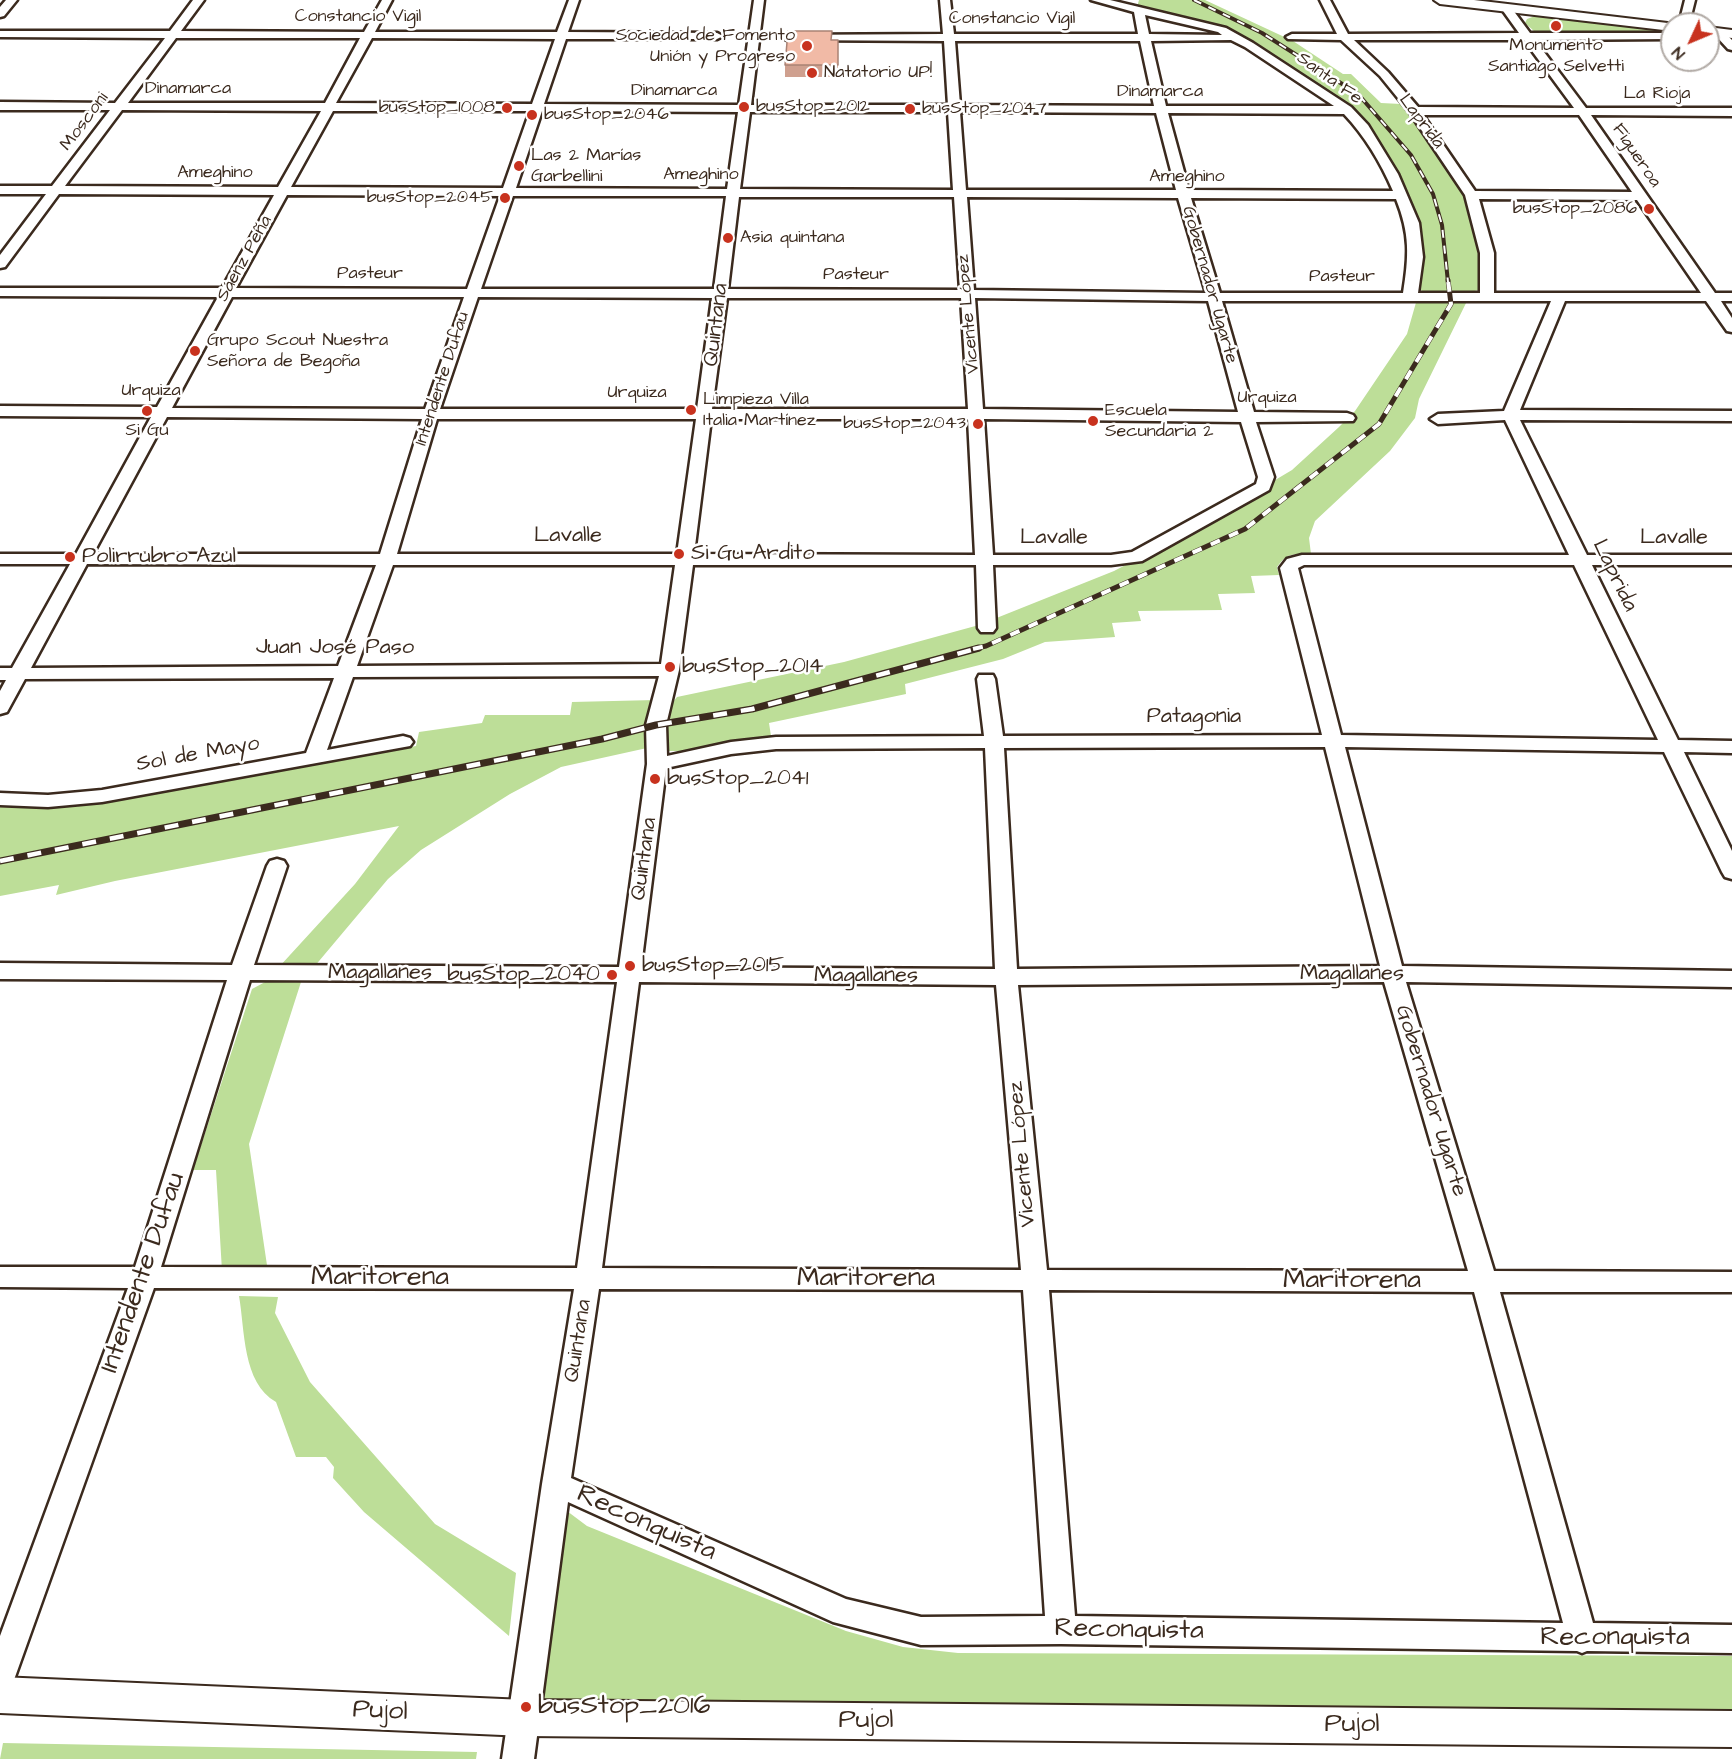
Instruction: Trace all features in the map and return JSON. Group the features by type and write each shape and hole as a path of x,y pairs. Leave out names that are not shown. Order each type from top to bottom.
{"main road":[{"path":"1440,0 1502,5 1660,25"},
{"name":"Pujol","path":"0,1695 525,1718 1732,1729"}],"street":[{"path":"0,14 12,0"},
{"name":"Mosconi","path":"0,264 199,0"},
{"name":"Sáenz Peña","path":"0,708 8,674 82,558 387,0"},
{"name":"Intendente Dufau","path":"314,758 387,558 431,414 534,109 574,0"},
{"name":"Quintana","path":"518,1759 556,1484 588,1278 657,765 656,725 670,670 759,0"},
{"name":"Vicente López","path":"945,0 977,414 987,628"},
{"name":"Santa Fe","path":"1096,0 1222,30 1347,110 1364,128 1392,174 1412,223 1416,257 1410,296"},
{"name":"Laprida","path":"1325,0 1344,37 1384,75 1415,111 1471,195 1487,253 1487,297"},
{"name":"Figueroa","path":"1502,5 1583,112 1732,328"},
{"name":"Gobernador Ugarte","path":"1136,557 1263,487 1266,477 1246,418 1214,297 1182,195 1138,10"},
{"name":"Constancio Vigil","path":"0,34 717,36"},
{"path":"1292,37 1660,36"},
{"path":"1720,36 1732,47"},
{"name":"Constancio Vigil","path":"788,37 1236,38"},
{"name":"Dinamarca","path":"0,106 1347,110"},
{"path":"1415,111 1583,112"},
{"name":"La Rioja","path":"1583,112 1732,112"},
{"name":"Ameghino","path":"0,190 1402,195"},
{"path":"1471,195 1640,196"},
{"name":"Pasteur","path":"0,292 1732,297"},
{"path":"1510,415 1560,296"},
{"name":"Urquiza","path":"0,411 163,410 431,414 706,412 1347,418"},
{"path":"1438,419 1510,415 1732,416"},
{"name":"Laprida","path":"1510,415 1732,872"},
{"name":"Lavalle","path":"0,559 984,561 1111,560 1136,557"},
{"name":"Lavalle","path":"1293,563 1302,560 1732,560"},
{"name":"Gobernador Ugarte","path":"1293,563 1289,568 1335,741 1392,974 1484,1281 1582,1639"},
{"name":"Juan José Paso","path":"8,674 670,670"},
{"name":"Vicente López","path":"986,679 994,741 1006,977 1035,1280 1061,1630"},
{"name":"Patagonia","path":"657,765 731,748 776,743 1335,741 1732,747"},
{"name":"Sol de Mayo","path":"0,799 48,801 102,796 403,742"},
{"name":"Intendente Dufau","path":"0,1677 145,1277 241,972 277,866"},
{"name":"Magallanes","path":"0,971 1006,977 1392,974 1732,979"},
{"name":"Maritorena","path":"0,1277 1732,1282"},
{"name":"Reconquista","path":"556,1484 843,1612 921,1631 1061,1630 1582,1639 1732,1639"}],"green space":[{"path":"1139,0 1205,0 1293,41 1343,74 1351,74 1381,103 1401,104 1464,189 1482,252 1482,289 1449,294 1430,293 1417,288 1418,225 1366,127 1272,57 1228,29 1137,7"},
{"path":"1535,16 1554,16 1660,29 1660,34 1547,35 1535,32 1525,23 1527,19"},
{"path":"1417,299 1468,299 1419,399 1415,418 1390,451 1315,521 1309,538 1311,554 1288,556 1277,567 1279,575 1251,576 1255,593 1218,594 1222,610 1138,611 1141,621 1112,623 1115,637 1045,642 1003,659 905,684 906,694 769,723 771,736 684,751 666,751 664,736 666,716 677,697 844,662 979,625 1114,571 1181,536 1292,470 1355,411 1407,334"},
{"path":"655,700 647,748 561,767 510,794 421,850 388,879 314,967 279,967 355,884 399,826 115,881 56,895 59,885 0,896 0,803 48,804 416,746 419,732 482,723 485,715 570,715 572,702"},
{"path":"267,981 301,982 249,1144 268,1272 222,1271 216,1170 193,1170 252,989"},
{"path":"239,1296 278,1297 275,1313 310,1382 435,1524 516,1573 509,1636 364,1512 333,1478 334,1467 326,1457 296,1457 276,1402 265,1393 251,1369 244,1339"},
{"path":"563,1508 587,1526 846,1631 903,1647 958,1653 1732,1656 1732,1713 546,1705 537,1692"},
{"path":"3,1743 477,1752 476,1759 0,1759"}],"building":[{"path":"788,31 832,31 831,40 838,40 838,65 785,65"}],"railway":[{"path":"1194,0 1262,33 1358,94 1411,155 1433,194 1442,225 1448,282"},
{"path":"973,649 986,646 1245,529 1379,424 1451,304 1448,280"},
{"path":"0,861 602,739 656,725 752,709 979,648"}],"place":[{"name":"Monumento Santiago Selvetti","path":"1556,26"},
{"name":"Sociedad de Fomento Unión y Progreso","path":"807,46"},
{"name":"Natatorio UP!","path":"812,73"},
{"name":"busStop_2012","path":"744,107"},
{"name":"busStop_1008","path":"507,108"},
{"name":"busStop_2047","path":"910,109"},
{"name":"busStop_2046","path":"532,115"},
{"name":"Las 2 Marías Garbellini","path":"519,166"},
{"name":"busStop_2045","path":"505,198"},
{"name":"busStop_2086","path":"1649,209"},
{"name":"Asia quintana","path":"728,238"},
{"name":"Grupo Scout Nuestra Señora de Begoña","path":"195,351"},
{"name":"Limpieza Villa Italia Martínez","path":"691,410"},
{"name":"Si Gu","path":"147,411"},
{"name":"Escuela Secundaria 2","path":"1093,421"},
{"name":"busStop_2043","path":"978,424"},
{"name":"Si Gu Ardito","path":"679,554"},
{"name":"Polirrubro Azul","path":"70,557"},
{"name":"busStop_2014","path":"670,667"},
{"name":"busStop_2041","path":"655,779"},
{"name":"busStop_2015","path":"630,966"},
{"name":"busStop_2040","path":"612,975"},
{"name":"busStop_2016","path":"526,1707"}]}
